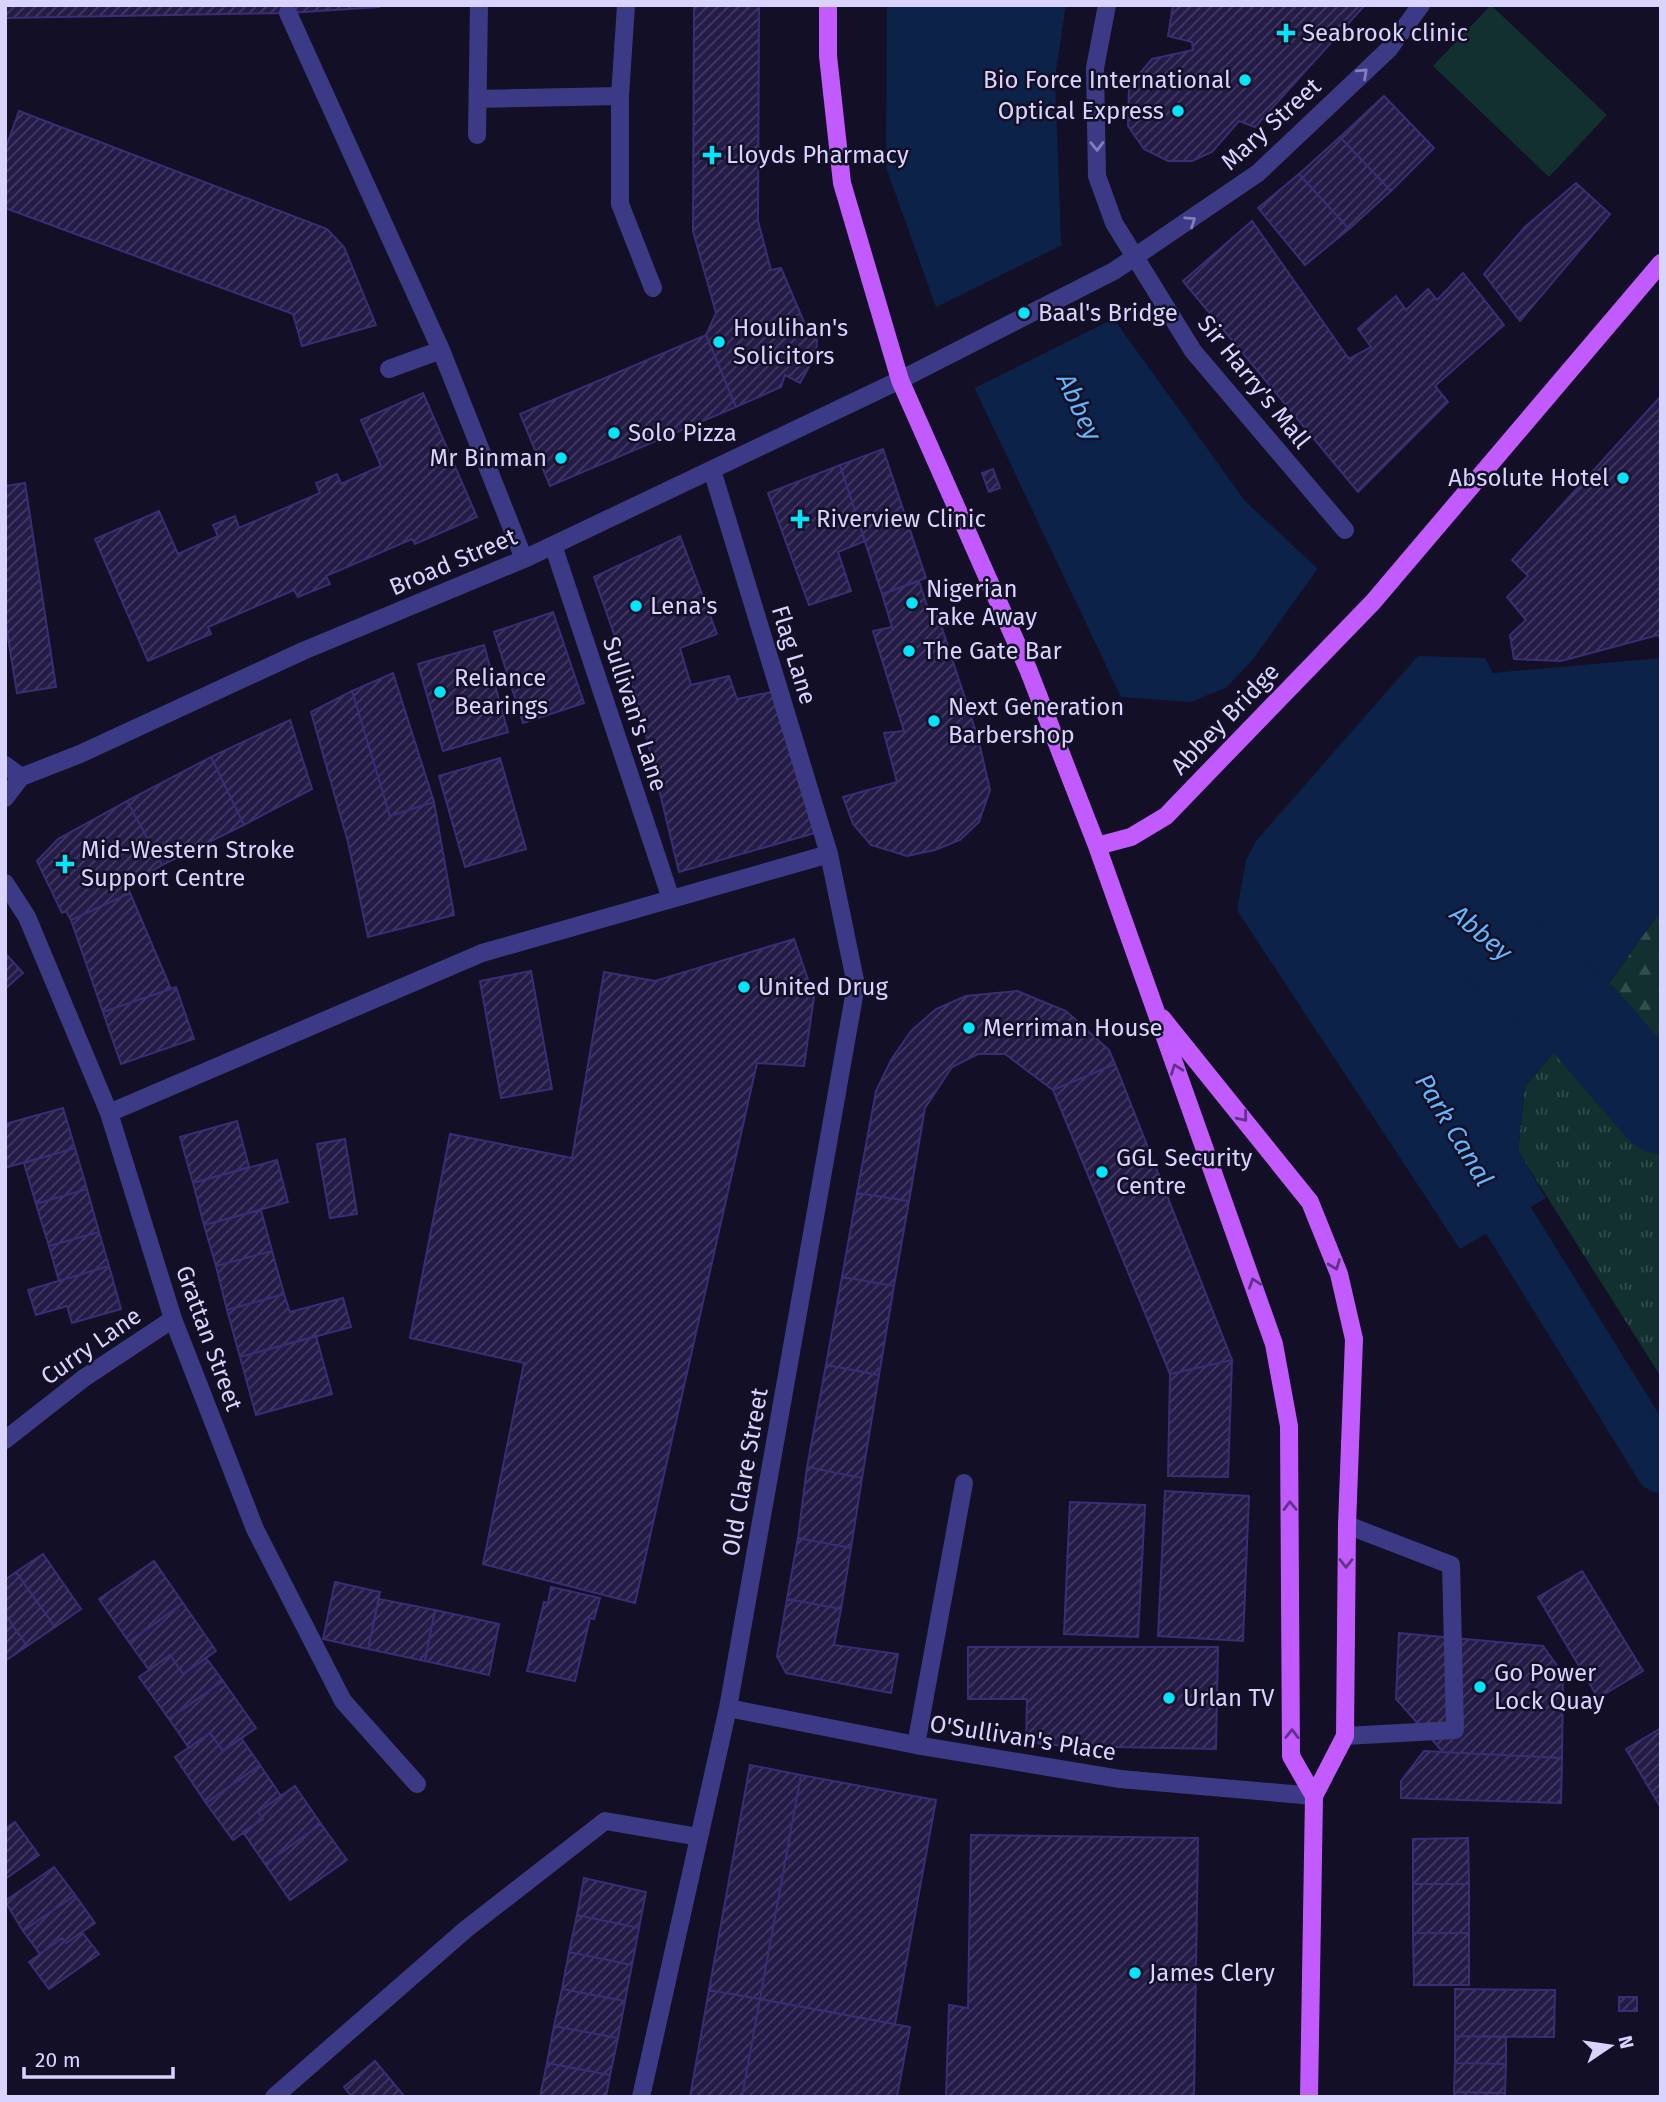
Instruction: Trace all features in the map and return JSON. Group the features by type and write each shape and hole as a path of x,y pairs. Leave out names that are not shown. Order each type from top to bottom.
{"main road":[{"path":"828,5 828,56 842,183 900,380 1028,669 1097,846 1274,1344 1289,1426 1292,1756 1314,1796"},
{"name":"Abbey Bridge","path":"1097,846 1131,837 1166,816 1373,601 1661,263"},
{"path":"1154,1007 1310,1202 1339,1273 1354,1339 1346,1525 1345,1736 1314,1796 1309,2097"}],"street":[{"path":"477,135 479,5"},
{"path":"626,5 620,96 620,204 653,288"},
{"name":"Sir Harry's Mall","path":"1107,5 1095,68 1097,176 1114,223 1192,351 1345,530"},
{"name":"Mary Street","path":"1133,257 1258,173 1389,49 1421,5"},
{"path":"288,13 441,350 524,559"},
{"path":"478,99 620,96"},
{"path":"900,380 1114,271 1133,257"},
{"path":"390,369 441,350"},
{"name":"Broad Street","path":"21,777 79,754 303,650 524,559 900,380"},
{"name":"Flag Lane","path":"712,470 829,854"},
{"name":"Sullivan's Lane","path":"553,545 671,899"},
{"path":"5,765 21,777 5,798"},
{"path":"108,1113 482,953 829,854"},
{"name":"Old Clare Street","path":"641,2097 728,1708 856,985 829,854"},
{"name":"Grattan Street","path":"5,883 27,917 108,1113 173,1319 255,1528 343,1701 417,1784"},
{"name":"Curry Lane","path":"5,1440 84,1378 173,1319"},
{"path":"916,1745 964,1483"},
{"path":"1345,1736 1455,1730 1451,1565 1346,1525"},
{"name":"O'Sullivan's Place","path":"728,1708 916,1745 1120,1779 1314,1796"},
{"path":"274,2097 465,1930 605,1821 699,1837"}],"green space":[{"path":"1491,5 1607,115 1549,177 1433,66"},
{"path":"1661,910 1661,1061 1605,989"},
{"path":"1558,1048 1661,1156 1661,1377 1518,1151 1525,1086"}],"water":[{"path":"887,5 1066,5 1055,77 1061,242 1245,501 1390,636 1418,656 1485,658 1493,673 1661,658 1661,910 1583,1019 1525,1086 1518,1151 1546,1198 1460,1249 1237,910 1121,697 936,307 886,167"}],"pier":[{"name":"Baal's Bridge","path":"1064,244 1113,319 975,388 936,307"},
{"path":"1318,568 1390,636 1418,656 1256,841 1246,860 1237,910 1121,697 1191,702 1227,687 1253,659"}],"building":[{"path":"5,5 379,7 288,13 5,18"},
{"path":"694,5 759,5 758,221 771,270 781,268 804,322 800,332 817,339 816,354 800,383 785,375 781,387 736,407 706,335 716,313 693,231"},
{"path":"1173,5 1365,5 1255,127 1239,121 1212,152 1192,161 1168,161 1144,149 1128,126 1129,86 1152,59 1193,50 1192,42 1168,36"},
{"path":"1384,96 1434,148 1391,191 1340,137"},
{"path":"19,111 327,229 344,247 376,325 302,346 293,314 5,208 5,150"},
{"path":"1340,137 1391,191 1349,229 1299,174"},
{"path":"1299,174 1349,229 1305,265 1258,208"},
{"path":"1576,183 1610,214 1520,321 1484,274 1525,227"},
{"path":"1252,221 1349,359 1371,347 1358,329 1396,296 1406,310 1428,289 1437,300 1463,273 1504,325 1435,386 1448,402 1358,492 1183,281"},
{"path":"706,335 736,407 550,486 520,414"},
{"path":"423,393 477,517 415,544 412,539 326,576 330,584 298,597 294,590 208,627 211,634 148,661 95,539 159,511 178,554 218,536 213,525 235,516 239,528 320,493 316,483 337,474 341,484 381,466 361,420"},
{"name":"Absolute Hotel","path":"1661,396 1661,638 1658,635 1561,661 1514,659 1510,635 1526,620 1507,597 1528,576 1512,560"},
{"path":"883,449 926,578 882,594 840,465"},
{"path":"840,465 865,541 838,552 851,591 809,605 768,493"},
{"path":"993,469 1000,488 989,492 982,473"},
{"path":"25,483 56,687 17,693 5,619 5,486"},
{"path":"680,536 717,634 680,648 691,685 729,676 737,699 777,691 825,830 679,872 638,702 594,577"},
{"path":"919,581 931,618 938,616 978,738 990,790 979,822 960,840 935,850 907,856 871,845 853,824 843,797 897,782 884,733 904,731 873,631 892,627 882,594"},
{"path":"553,612 584,703 523,723 494,632"},
{"path":"484,645 508,732 443,751 418,664"},
{"path":"393,673 434,802 390,816 352,691"},
{"path":"352,691 390,816 434,802 454,915 368,937 348,842 311,712"},
{"path":"290,720 312,789 244,825 211,757"},
{"path":"211,757 244,825 162,865 127,801"},
{"path":"500,758 526,849 465,867 439,776"},
{"path":"127,801 162,865 127,885 130,893 71,920 66,911 62,913 37,861 58,839"},
{"path":"130,893 171,989 103,1012 71,920"},
{"path":"794,939 814,997 804,1066 757,1063 635,1603 483,1564 524,1363 410,1338 450,1134 572,1158 604,972 655,981"},
{"path":"5,953 23,973 5,989"},
{"path":"531,971 552,1089 501,1098 480,981"},
{"path":"176,987 194,1039 121,1064 103,1012"},
{"path":"1017,991 1066,1011 1109,1050 1115,1064 1053,1090 1005,1054 978,1054 952,1067 925,1108 909,1201 857,1193 876,1091 891,1060 911,1031 936,1009 966,996"},
{"path":"1115,1064 1232,1360 1170,1374 1053,1090"},
{"path":"63,1108 75,1148 5,1168 5,1124"},
{"path":"237,1121 249,1167 193,1183 180,1137"},
{"path":"345,1139 357,1214 330,1218 317,1144"},
{"path":"75,1148 87,1189 36,1204 24,1163"},
{"path":"277,1160 288,1202 204,1225 193,1183"},
{"path":"87,1189 99,1232 49,1246 36,1204"},
{"path":"857,1193 909,1201 894,1286 842,1277"},
{"path":"261,1210 272,1251 216,1266 204,1225"},
{"path":"99,1232 109,1266 59,1281 49,1246"},
{"path":"272,1251 284,1294 227,1310 216,1266"},
{"path":"109,1266 121,1309 72,1323 67,1306 36,1315 28,1290"},
{"path":"842,1277 894,1286 879,1375 826,1365"},
{"path":"284,1294 290,1312 343,1298 351,1327 240,1357 227,1310"},
{"path":"316,1336 332,1394 256,1415 240,1357"},
{"path":"1232,1360 1228,1477 1168,1476 1170,1374"},
{"path":"826,1365 879,1375 862,1478 807,1467"},
{"path":"807,1467 862,1478 851,1548 798,1538"},
{"path":"1165,1491 1249,1496 1243,1641 1158,1636"},
{"path":"1070,1502 1145,1505 1138,1637 1064,1634"},
{"path":"798,1538 851,1548 841,1609 787,1599"},
{"path":"43,1554 81,1609 55,1627 16,1572"},
{"path":"154,1561 183,1603 129,1642 99,1599"},
{"path":"1582,1571 1643,1671 1598,1698 1538,1597"},
{"path":"16,1572 55,1627 27,1646 5,1614 5,1580"},
{"path":"335,1582 380,1592 368,1649 323,1639"},
{"path":"551,1587 600,1598 594,1619 590,1618 575,1681 527,1671 544,1602 548,1603"},
{"path":"379,1599 435,1610 425,1661 368,1649"},
{"path":"787,1599 841,1609 834,1645 898,1654 891,1693 786,1673 777,1656"},
{"path":"183,1603 216,1651 183,1674 170,1655 149,1670 129,1642"},
{"path":"435,1610 499,1624 489,1675 425,1661"},
{"path":"5,1614 27,1646 5,1661"},
{"name":"Go Power Lock Quay","path":"1399,1633 1543,1646 1563,1674 1562,1758 1443,1752 1396,1699"},
{"path":"968,1647 1218,1647 1216,1749 1065,1746 1026,1742 1027,1699 968,1699"},
{"path":"170,1655 183,1674 206,1658 223,1681 169,1719 139,1677"},
{"path":"223,1681 256,1728 223,1751 210,1733 189,1748 169,1719"},
{"path":"1661,1728 1661,1808 1626,1749"},
{"path":"210,1733 223,1751 241,1738 260,1765 206,1803 175,1757"},
{"path":"1424,1751 1562,1758 1561,1803 1401,1798 1401,1781"},
{"path":"260,1765 281,1796 258,1812 263,1819 233,1840 206,1803"},
{"path":"750,1765 801,1775 760,1999 709,1990"},
{"path":"801,1775 936,1800 895,2024 760,1999"},
{"path":"295,1786 321,1824 265,1864 243,1832 263,1819 258,1812"},
{"path":"15,1822 39,1855 5,1879 5,1829"},
{"path":"321,1824 347,1860 290,1900 265,1864"},
{"path":"971,1835 1198,1838 1194,2097 946,2097 949,2005 968,2008"},
{"path":"1468,1838 1469,1884 1413,1884 1413,1839"},
{"path":"54,1867 75,1895 23,1931 5,1901"},
{"path":"584,1878 646,1892 639,1928 577,1915"},
{"path":"1413,1884 1469,1884 1469,1933 1413,1933"},
{"path":"75,1895 95,1923 66,1943 62,1938 40,1954 23,1931"},
{"path":"577,1915 639,1928 632,1965 569,1952"},
{"path":"82,1932 99,1954 49,1989 29,1962 62,1938 66,1943"},
{"path":"1413,1933 1469,1933 1469,1985 1414,1985"},
{"path":"569,1952 632,1965 625,2001 562,1989"},
{"path":"562,1989 625,2001 618,2038 554,2026"},
{"path":"1455,1989 1555,1990 1554,2037 1455,2036"},
{"path":"709,1990 760,1999 742,2097 690,2097"},
{"path":"1619,1997 1637,1997 1637,2011 1619,2011"},
{"path":"760,1999 910,2027 897,2097 742,2097"},
{"path":"554,2026 618,2038 610,2075 547,2063"},
{"path":"1455,2036 1506,2037 1506,2064 1455,2063"},
{"path":"375,2061 405,2097 352,2097 344,2087"},
{"path":"547,2063 610,2075 606,2097 540,2097"},
{"path":"1455,2063 1506,2064 1505,2093 1454,2092"},
{"path":"1454,2092 1505,2093 1505,2097 1454,2097"}],"waterway":[{"name":"Abbey","path":"1489,940 1583,1019 1661,1109"},
{"name":"Park Canal","path":"1471,1160 1661,1467"}],"place":[{"name":"Seabrook clinic","path":"1286,33"},
{"name":"Bio Force International","path":"1245,80"},
{"name":"Optical Express","path":"1178,111"},
{"name":"Lloyds Pharmacy","path":"712,155"},
{"name":"Baal's Bridge","path":"1024,313"},
{"name":"Houlihan's Solicitors","path":"719,342"},
{"name":"Solo Pizza","path":"614,433"},
{"name":"Mr Binman","path":"561,458"},
{"name":"Absolute Hotel","path":"1623,478"},
{"name":"Riverview Clinic","path":"800,519"},
{"name":"Nigerian Take Away","path":"912,603"},
{"name":"Lena's","path":"636,606"},
{"name":"The Gate Bar","path":"909,651"},
{"name":"Reliance Bearings","path":"440,692"},
{"name":"Next Generation Barbershop","path":"934,721"},
{"name":"Mid-Western Stroke Support Centre","path":"65,864"},
{"name":"United Drug","path":"744,987"},
{"name":"Merriman House","path":"969,1028"},
{"name":"GGL Security Centre","path":"1102,1172"},
{"name":"Go Power Lock Quay","path":"1480,1687"},
{"name":"Urlan TV","path":"1169,1698"},
{"name":"James Clery","path":"1135,1973"}]}
